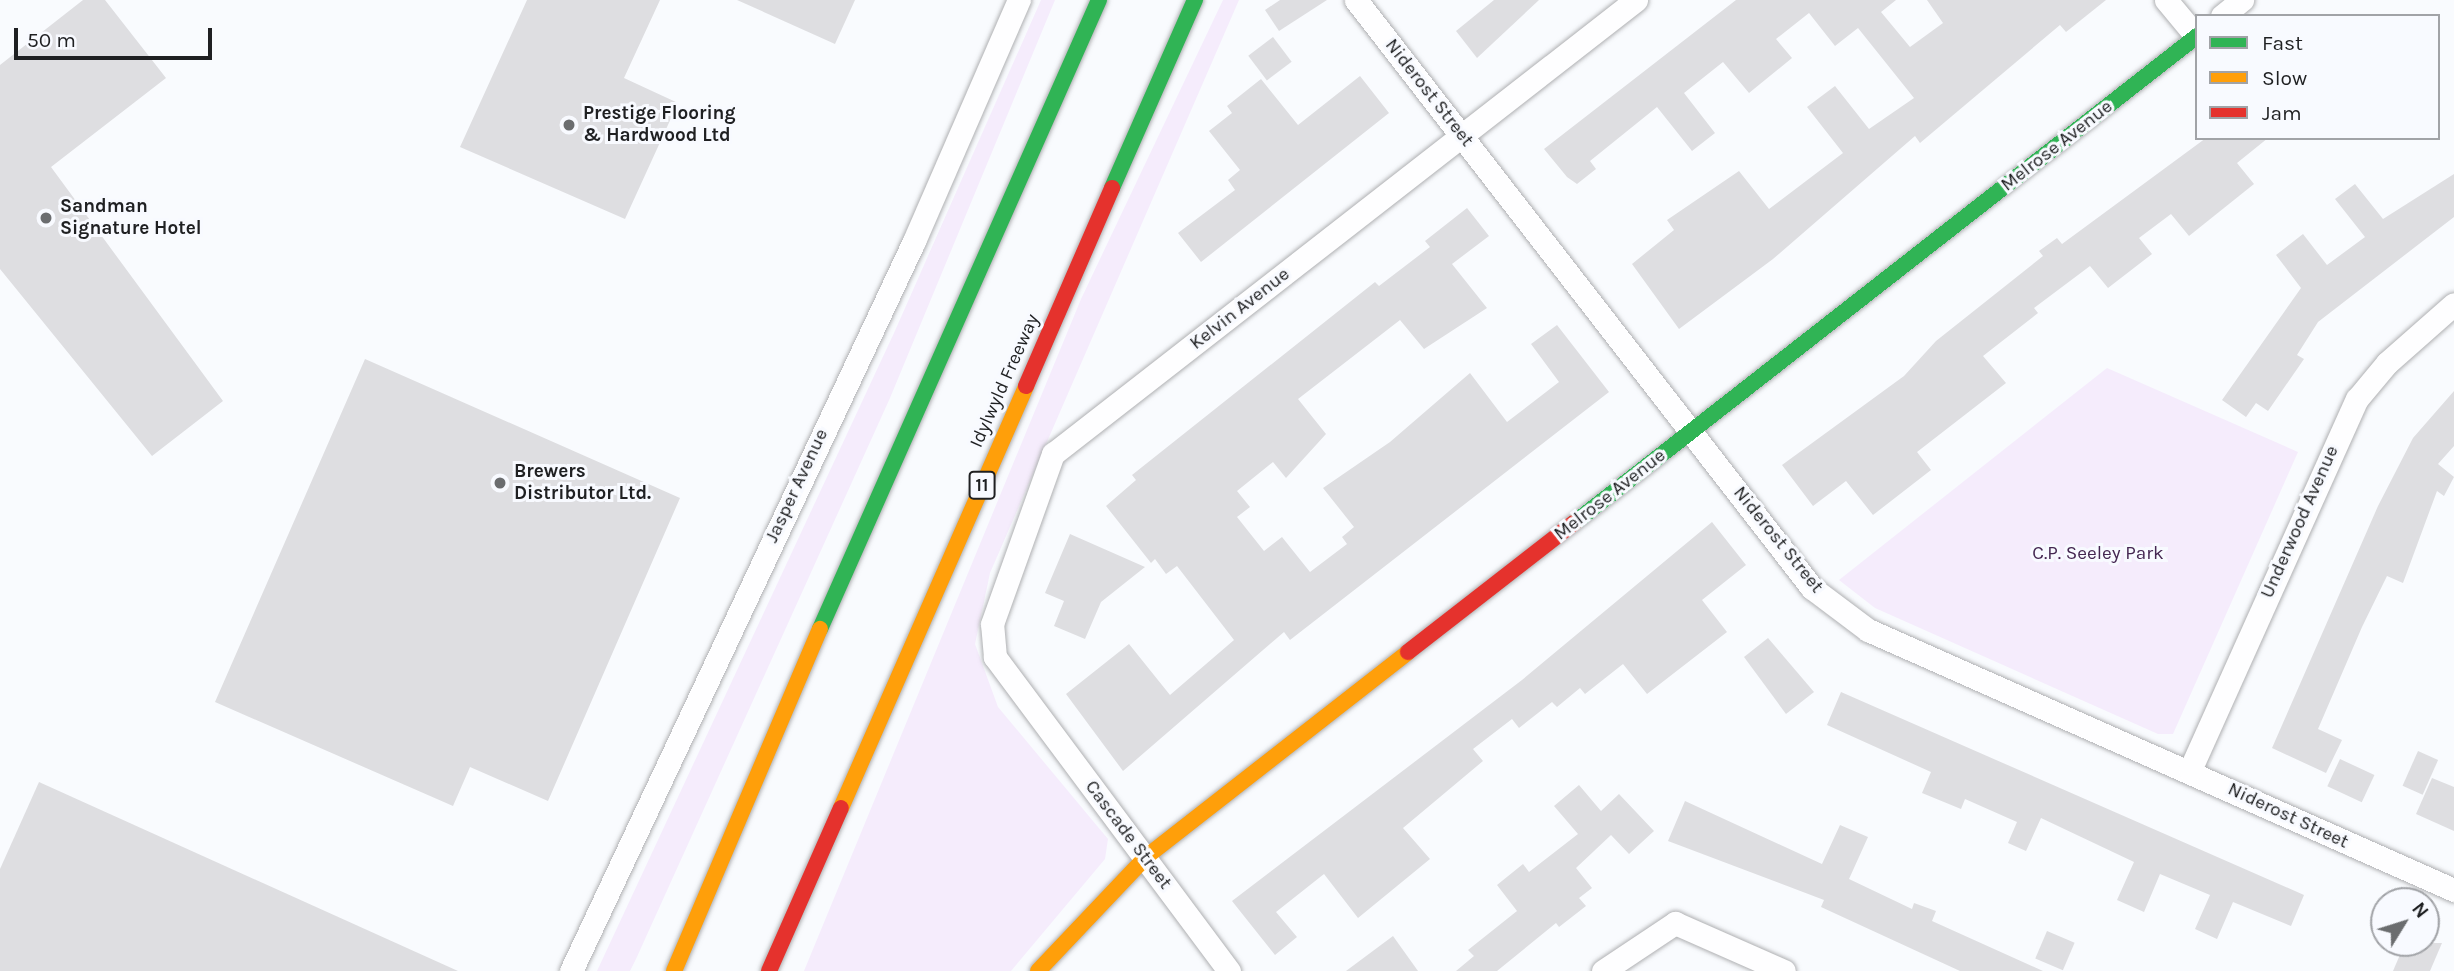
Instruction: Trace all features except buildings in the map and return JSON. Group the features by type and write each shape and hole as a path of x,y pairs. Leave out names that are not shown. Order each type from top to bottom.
{"main road":[{"path":"674,971 710,876 1099,0"},
{"name":"Idylwyld Freeway","path":"769,971 1195,0"},
{"name":"Melrose Avenue","path":"1038,971 1146,858 2195,37"},
{"path":"656,971 710,876"}],"street":[{"name":"Jasper Avenue","path":"571,971 914,241 1019,0"},
{"name":"Niderost Street","path":"1356,0 1812,588 1868,630 2190,770 2454,890"},
{"name":"Kelvin Avenue","path":"1025,699 995,657 992,624 1054,454 1636,0"},
{"path":"2166,0 2195,35"},
{"path":"2224,14 2242,0"},
{"name":"Underwood Avenue","path":"2190,770 2357,399 2387,363 2454,304"},
{"name":"Cascade Street","path":"1025,699 1229,971"},
{"path":"1603,971 1675,923 1784,971"}],"green space":[{"path":"1041,0 1055,0 890,398 636,959 630,971 597,971 894,333"},
{"path":"1223,0 1239,0 990,573 975,644 998,707 1108,839 1105,859 1011,971 804,971 1081,299"},
{"name":"C.P. Seeley Park","path":"2107,368 2298,452 2173,734 2158,734 1875,608 1839,580"}],"traffic: fast":[{"path":"820,629 1099,0"},
{"path":"1112,188 1195,0"},
{"path":"1574,523 2195,38"}],"traffic: slow":[{"path":"841,808 1026,386"},
{"path":"674,971 820,629"},
{"path":"1038,971 1146,857 1408,652"}],"traffic: jam":[{"path":"1026,386 1112,188"},
{"path":"1408,652 1574,523"},
{"path":"769,971 841,808"}],"place":[{"name":"Prestige Flooring & Hardwood Ltd","path":"569,125"},
{"name":"Sandman Signature Hotel","path":"46,218"},
{"name":"Brewers Distributor Ltd.","path":"500,483"}]}
